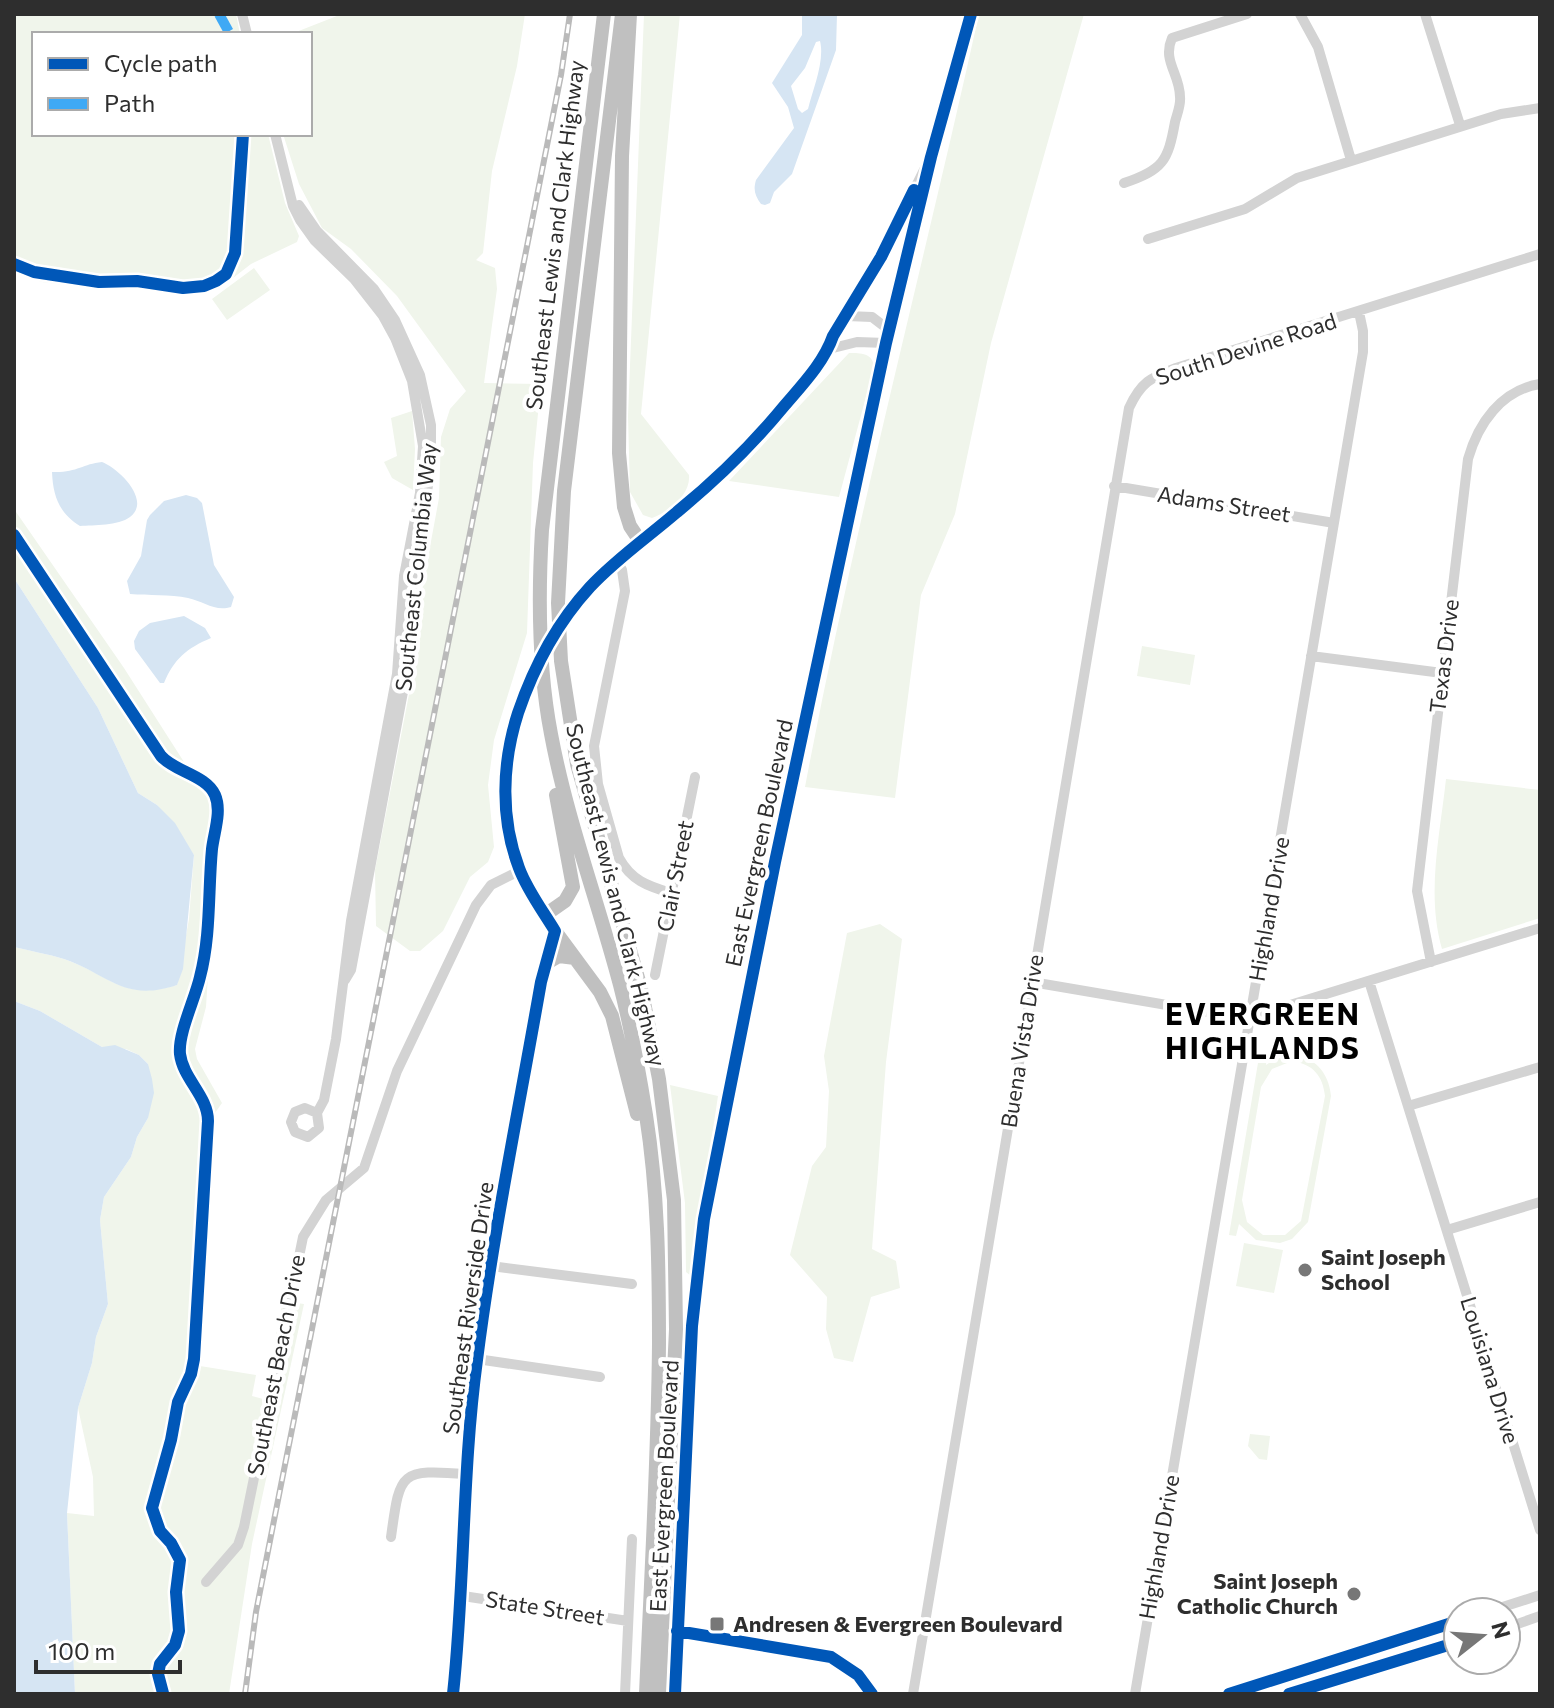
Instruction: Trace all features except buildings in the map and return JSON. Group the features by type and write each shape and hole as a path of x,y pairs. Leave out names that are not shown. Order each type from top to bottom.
{"highway":[{"name":"Southeast Lewis and Clark Highway","path":"604,14 542,530 540,639 550,730 573,829 628,1016 641,1081 654,1176 660,1283 659,1412 646,1694"},
{"name":"Southeast Lewis and Clark Highway","path":"622,14 564,491 558,603 561,661 577,764 642,992 659,1079 674,1200 676,1329 659,1694"},
{"path":"630,14 622,156 619,453 624,507 630,526 640,541"},
{"path":"545,915 565,901 573,887 556,802 550,730"},
{"path":"555,931 600,992 612,1016 654,1176"},
{"path":"545,964 559,956 575,958"}],"street":[{"name":"East Evergreen Boulevard","path":"675,1694 692,1326 704,1219 794,772 886,343 931,157 971,14"},
{"path":"1124,183 1140,178 1166,159 1180,97 1167,50 1172,38 1247,14"},
{"path":"1300,14 1318,47 1351,160"},
{"path":"1425,14 1460,125"},
{"path":"1148,239 1245,209 1297,178 1460,125 1540,108"},
{"name":"Southeast Columbia Way","path":"276,136 293,206 300,220 315,241 354,279 383,316 395,338 412,381 422,429 423,471 404,576 397,674 351,921 343,969 345,980 326,1091 317,1113"},
{"path":"555,931 519,871 510,838 505,787 508,753 530,679 552,636 588,589 741,454 829,349 833,336 881,257 931,157"},
{"name":"South Devine Road","path":"1137,390 1154,376 1176,368 1540,254"},
{"name":"Highland Drive","path":"1135,1694 1363,352 1359,312"},
{"path":"847,316 872,317 889,330"},
{"path":"829,349 859,341 886,343"},
{"name":"Texas Drive","path":"1431,962 1417,891 1468,459 1474,436 1487,415 1511,396 1540,384"},
{"name":"Buena Vista Drive","path":"913,1694 1114,486 1129,408 1137,390"},
{"name":"Adams Street","path":"1114,486 1334,523"},
{"path":"617,561 622,570 625,591 594,746 594,765 619,858 625,869 648,887 671,893"},
{"path":"1311,656 1442,673"},
{"name":"Clair Street","path":"655,975 695,777"},
{"name":"Southeast Beach Drive","path":"206,1582 238,1545 244,1527 303,1237 335,1190 359,1175 364,1168 397,1071 476,905 491,885 519,871"},
{"path":"1032,982 1251,1017 1540,928"},
{"name":"Southeast Riverside Drive","path":"453,1694 463,1596 466,1474 477,1359 545,964 555,931"},
{"name":"Louisiana Drive","path":"1369,981 1536,1502 1540,1530"},
{"path":"1408,1106 1540,1067"},
{"path":"1447,1230 1540,1202"},
{"path":"491,1266 632,1284"},
{"path":"477,1359 600,1377"},
{"path":"391,1537 398,1491 408,1477 423,1471 466,1474"},
{"path":"625,1694 632,1539"},
{"name":"State Street","path":"463,1596 628,1621"},
{"path":"1229,1694 1442,1626"},
{"path":"677,1631 831,1657 858,1675 872,1694"},
{"path":"1289,1694 1317,1690 1442,1647"},
{"path":"1310,1669 1317,1690"}],"shaded area":[{"path":"14,14 236,14 240,32 32,32 32,136 268,136 285,203 299,236 297,242 251,264 224,285 205,292 97,289 42,282 14,273"},
{"path":"342,14 525,14 517,66 492,171 483,253 476,260 495,268 497,289 484,383 541,384 533,463 527,633 494,740 488,785 494,847 488,862 470,877 443,931 420,951 410,951 376,926 375,870 411,684 420,601 439,498 441,437 450,409 466,391 397,296 351,249 322,228 299,184 284,136 312,136 312,32 296,32"},
{"path":"644,14 680,14 641,414 689,475 682,496 665,512 652,518 643,515 630,492 628,416"},
{"path":"979,14 1084,14 991,343 955,514 921,595 895,798 805,787 867,496"},
{"path":"254,268 270,290 227,320 212,299"},
{"path":"849,353 869,356 874,367 839,497 729,481"},
{"path":"412,411 415,449 413,490 392,478 384,462 397,456 391,418"},
{"path":"14,509 124,668 184,762 210,782 222,809 216,850 206,1007 195,1049 197,1059 222,1103 210,1120 200,1366 256,1375 252,1396 263,1399 283,1301 304,1304 252,1544 229,1694 75,1694 67,1513 94,1516 93,1477 78,1408 108,1304 100,1220 104,1197 131,1157 137,1137 148,1118 148,1064 139,1055 126,1049 102,1047 40,1011 14,1001 14,947 64,959 129,988 158,989 177,985 189,919 194,855 157,805 138,793 98,708 14,578"},
{"path":"1142,646 1195,655 1190,685 1137,676"},
{"path":"1446,779 1540,790 1540,918 1442,949 1437,928 1435,886"},
{"path":"880,924 902,939 886,1062 872,1249 896,1261 900,1288 871,1297 853,1362 834,1358 826,1329 827,1297 790,1255 812,1166 826,1147 829,1091 824,1056 847,933"},
{"path":"1260,1051 1267,1053 1266,1065 1288,1056 1308,1059 1324,1073 1331,1096 1308,1222 1292,1239 1280,1243 1256,1240 1239,1224 1236,1236 1229,1235","holes":["1292,1061 1316,1072 1325,1096 1301,1221 1285,1235 1263,1235 1247,1222 1242,1200 1261,1087 1272,1069"]},
{"path":"670,1085 718,1096 691,1276 686,1272 685,1203"},
{"path":"1244,1243 1283,1250 1274,1293 1236,1286"},
{"path":"1250,1434 1270,1436 1267,1460 1259,1459 1248,1446"}],"water":[{"path":"802,14 837,14 836,50 792,174 774,192 770,203 765,205 756,196 756,180 794,128 788,107 772,83 802,35","holes":["820,41 820,66 808,109 802,113 791,86 805,68 816,42"]},
{"path":"102,462 130,485 137,502 136,510 119,522 80,526 58,503 52,472"},
{"path":"186,495 202,503 214,565 234,597 231,607 214,607 181,597 130,594 127,581 141,556 147,520 164,501"},
{"path":"14,578 98,708 138,793 157,805 175,823 194,855 183,969 177,985 159,990 130,989 64,959 14,947"},
{"path":"184,616 205,628 211,638 182,655 164,683 160,683 135,649 134,641 139,631 150,623"},
{"path":"14,1001 40,1011 102,1047 115,1045 139,1055 148,1064 154,1093 148,1118 137,1137 131,1157 104,1197 100,1220 108,1304 78,1408 67,1513 75,1694 14,1694"}],"railway":[{"path":"245,1694 256,1612 561,75 570,14"}],"marked path":[{"path":"219,14 229,32"}],"cycle path":[{"path":"675,1694 692,1326 704,1219 775,862 886,343 931,157 971,14"},
{"path":"14,264 34,272 99,282 137,281 183,288 204,286 216,281 226,274 235,253 243,136"},
{"path":"453,1694 472,1402 483,1313 541,982 555,931 522,876 509,830 506,771 518,713 547,646 590,587 734,461 812,372 881,257 914,190"},
{"path":"14,535 161,756 205,783 217,801 206,945 180,1046 182,1063 204,1104 208,1121 194,1359 191,1374 178,1402 152,1508 160,1531 180,1560 176,1592 179,1631 175,1645 160,1664 158,1674 163,1693"},
{"path":"1229,1694 1442,1626"},
{"path":"677,1631 831,1657 858,1675 872,1694"},
{"path":"1289,1694 1442,1647"}],"place":[{"name":"Saint Joseph School","path":"1305,1270"},
{"name":"Saint Joseph Catholic Church","path":"1354,1594"},
{"name":"Andresen & Evergreen Boulevard","path":"717,1624"}],"district":[{"name":"EVERGREEN HIGHLANDS","path":"1263,1032"}]}
